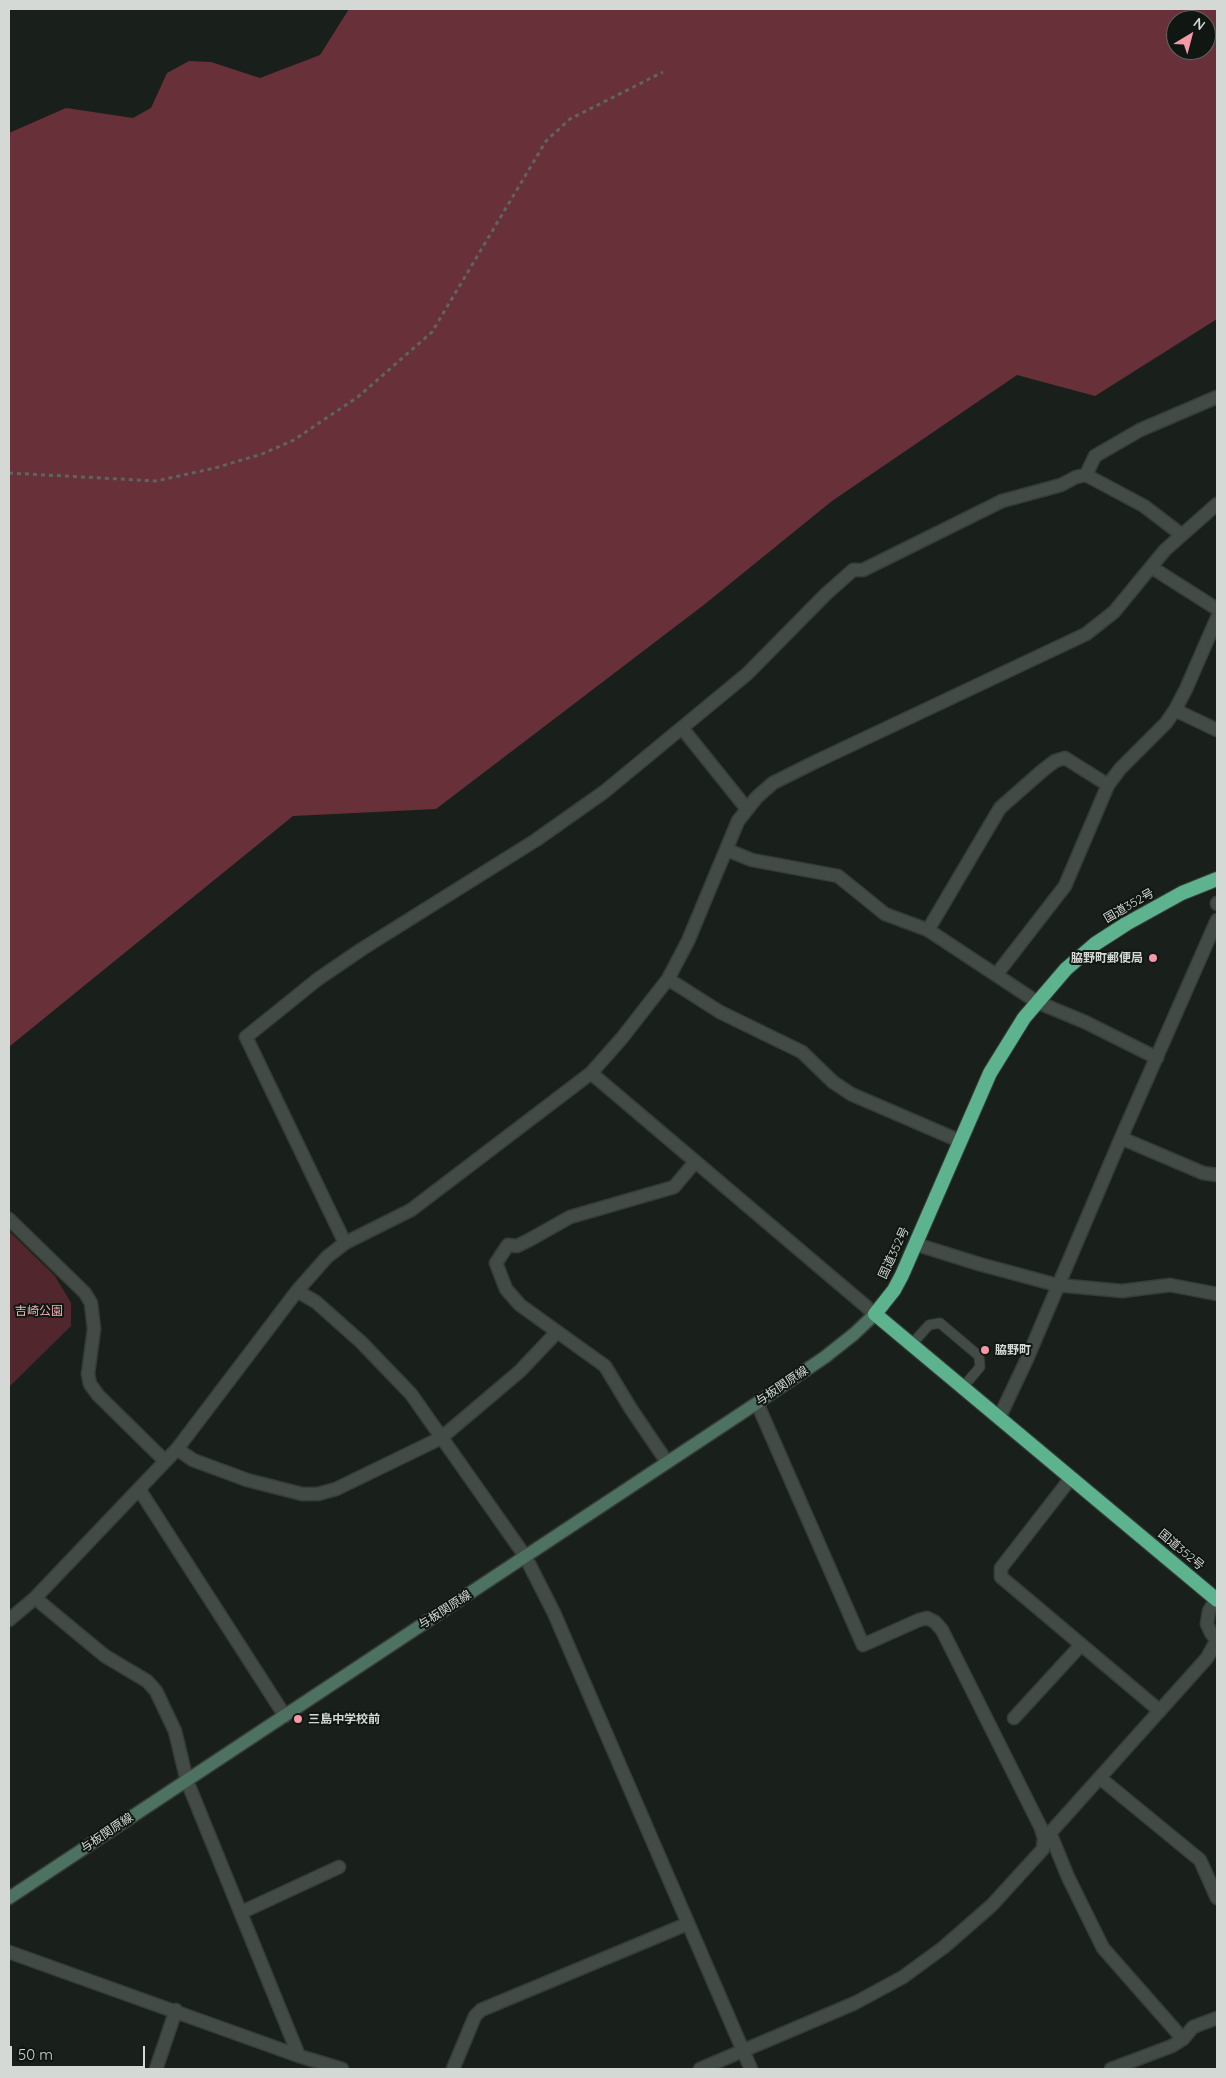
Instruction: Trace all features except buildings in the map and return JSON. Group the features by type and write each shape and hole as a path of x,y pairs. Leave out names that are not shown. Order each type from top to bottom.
{"highway":[{"name":"国道352号","path":"1217,879 1175,897 1126,924 1095,944 1066,969 1024,1018 990,1073 894,1290 875,1314 1000,1416 1217,1600"}],"main road":[{"name":"与板関原線","path":"9,1898 757,1403 825,1357 875,1314"}],"street":[{"path":"1086,475 1095,456 1140,430 1217,397"},
{"path":"345,1243 246,1037 318,980 362,949 536,840 604,792 747,674 826,594 853,570 863,570 1002,501 1061,486 1076,477 1086,475 1144,506 1182,535"},
{"path":"9,1620 34,1598 177,1449 298,1291 327,1257 345,1243 410,1210 591,1073 622,1038 668,979 688,941 738,821 747,809 773,783 1086,634 1114,612 1165,550 1217,504"},
{"path":"1151,567 1217,609"},
{"path":"996,975 1065,886 1108,785 1120,769 1176,710 1217,618"},
{"path":"1176,710 1217,730"},
{"path":"682,728 747,809"},
{"path":"928,930 954,882 1000,808 1042,771 1055,761 1065,758 1108,785"},
{"path":"727,850 752,860 838,876 885,914 928,930 1037,1002 1085,1022 1157,1058"},
{"path":"1000,1416 1027,1359 1057,1285 1217,920"},
{"path":"668,979 720,1012 802,1052 833,1082 851,1094 960,1141"},
{"path":"591,1073 875,1314"},
{"path":"1121,1138 1203,1173 1217,1175"},
{"path":"668,1462 631,1410 605,1366 520,1305 506,1289 496,1262 508,1244 517,1246 531,1240 570,1217 674,1187 695,1162"},
{"path":"9,1219 85,1293 92,1303 94,1329 88,1369 90,1384 98,1395 165,1461"},
{"path":"915,1244 1057,1285 1122,1290 1170,1285 1217,1294"},
{"path":"298,1291 316,1302 360,1342 411,1394 440,1438 525,1556 554,1613 751,2069"},
{"path":"177,1449 193,1460 247,1480 302,1494 318,1494 336,1488 440,1438 520,1371 557,1332"},
{"path":"757,1403 863,1645 927,1618 935,1622 942,1630 1103,1948 1183,2039"},
{"path":"1071,1478 1001,1568 1001,1577 1160,1711"},
{"path":"139,1489 285,1716"},
{"path":"34,1598 94,1647 147,1680 156,1691 175,1731 187,1781 242,1912 298,2056"},
{"path":"700,2069 855,2003 903,1977 944,1947 992,1905 1042,1849 1047,1835 1207,1658 1217,1640 1207,1624 1209,1611 1217,1600"},
{"path":"1014,1718 1081,1645"},
{"path":"1100,1778 1200,1860 1217,1898"},
{"path":"242,1912 339,1867"},
{"path":"453,2069 474,2016 481,2010 687,1924"},
{"path":"9,1952 176,2010 298,2056 342,2069"},
{"path":"156,2069 176,2010"},
{"path":"1111,2069 1172,2046 1183,2039 1194,2027 1217,2018"}],"lane":[{"path":"911,1345 929,1324 940,1323 980,1356 980,1367 963,1386"}],"path":[{"path":"9,473 156,480 215,468 262,454 294,440 358,396 432,332 546,141 570,119 663,72"}],"green space":[{"name":"吉崎公園","path":"9,1231 55,1276 71,1303 71,1326 9,1387"}],"shaded area":[{"path":"349,9 1217,9 1217,319 1095,396 1017,375 832,501 705,604 436,809 293,816 10,1046 9,133 66,108 133,118 151,108 167,73 189,61 211,62 260,78 320,55"}],"place":[{"name":"脇野町郵便局","path":"1153,958"},
{"name":"脇野町","path":"985,1350"},
{"name":"三島中学校前","path":"298,1719"}]}
